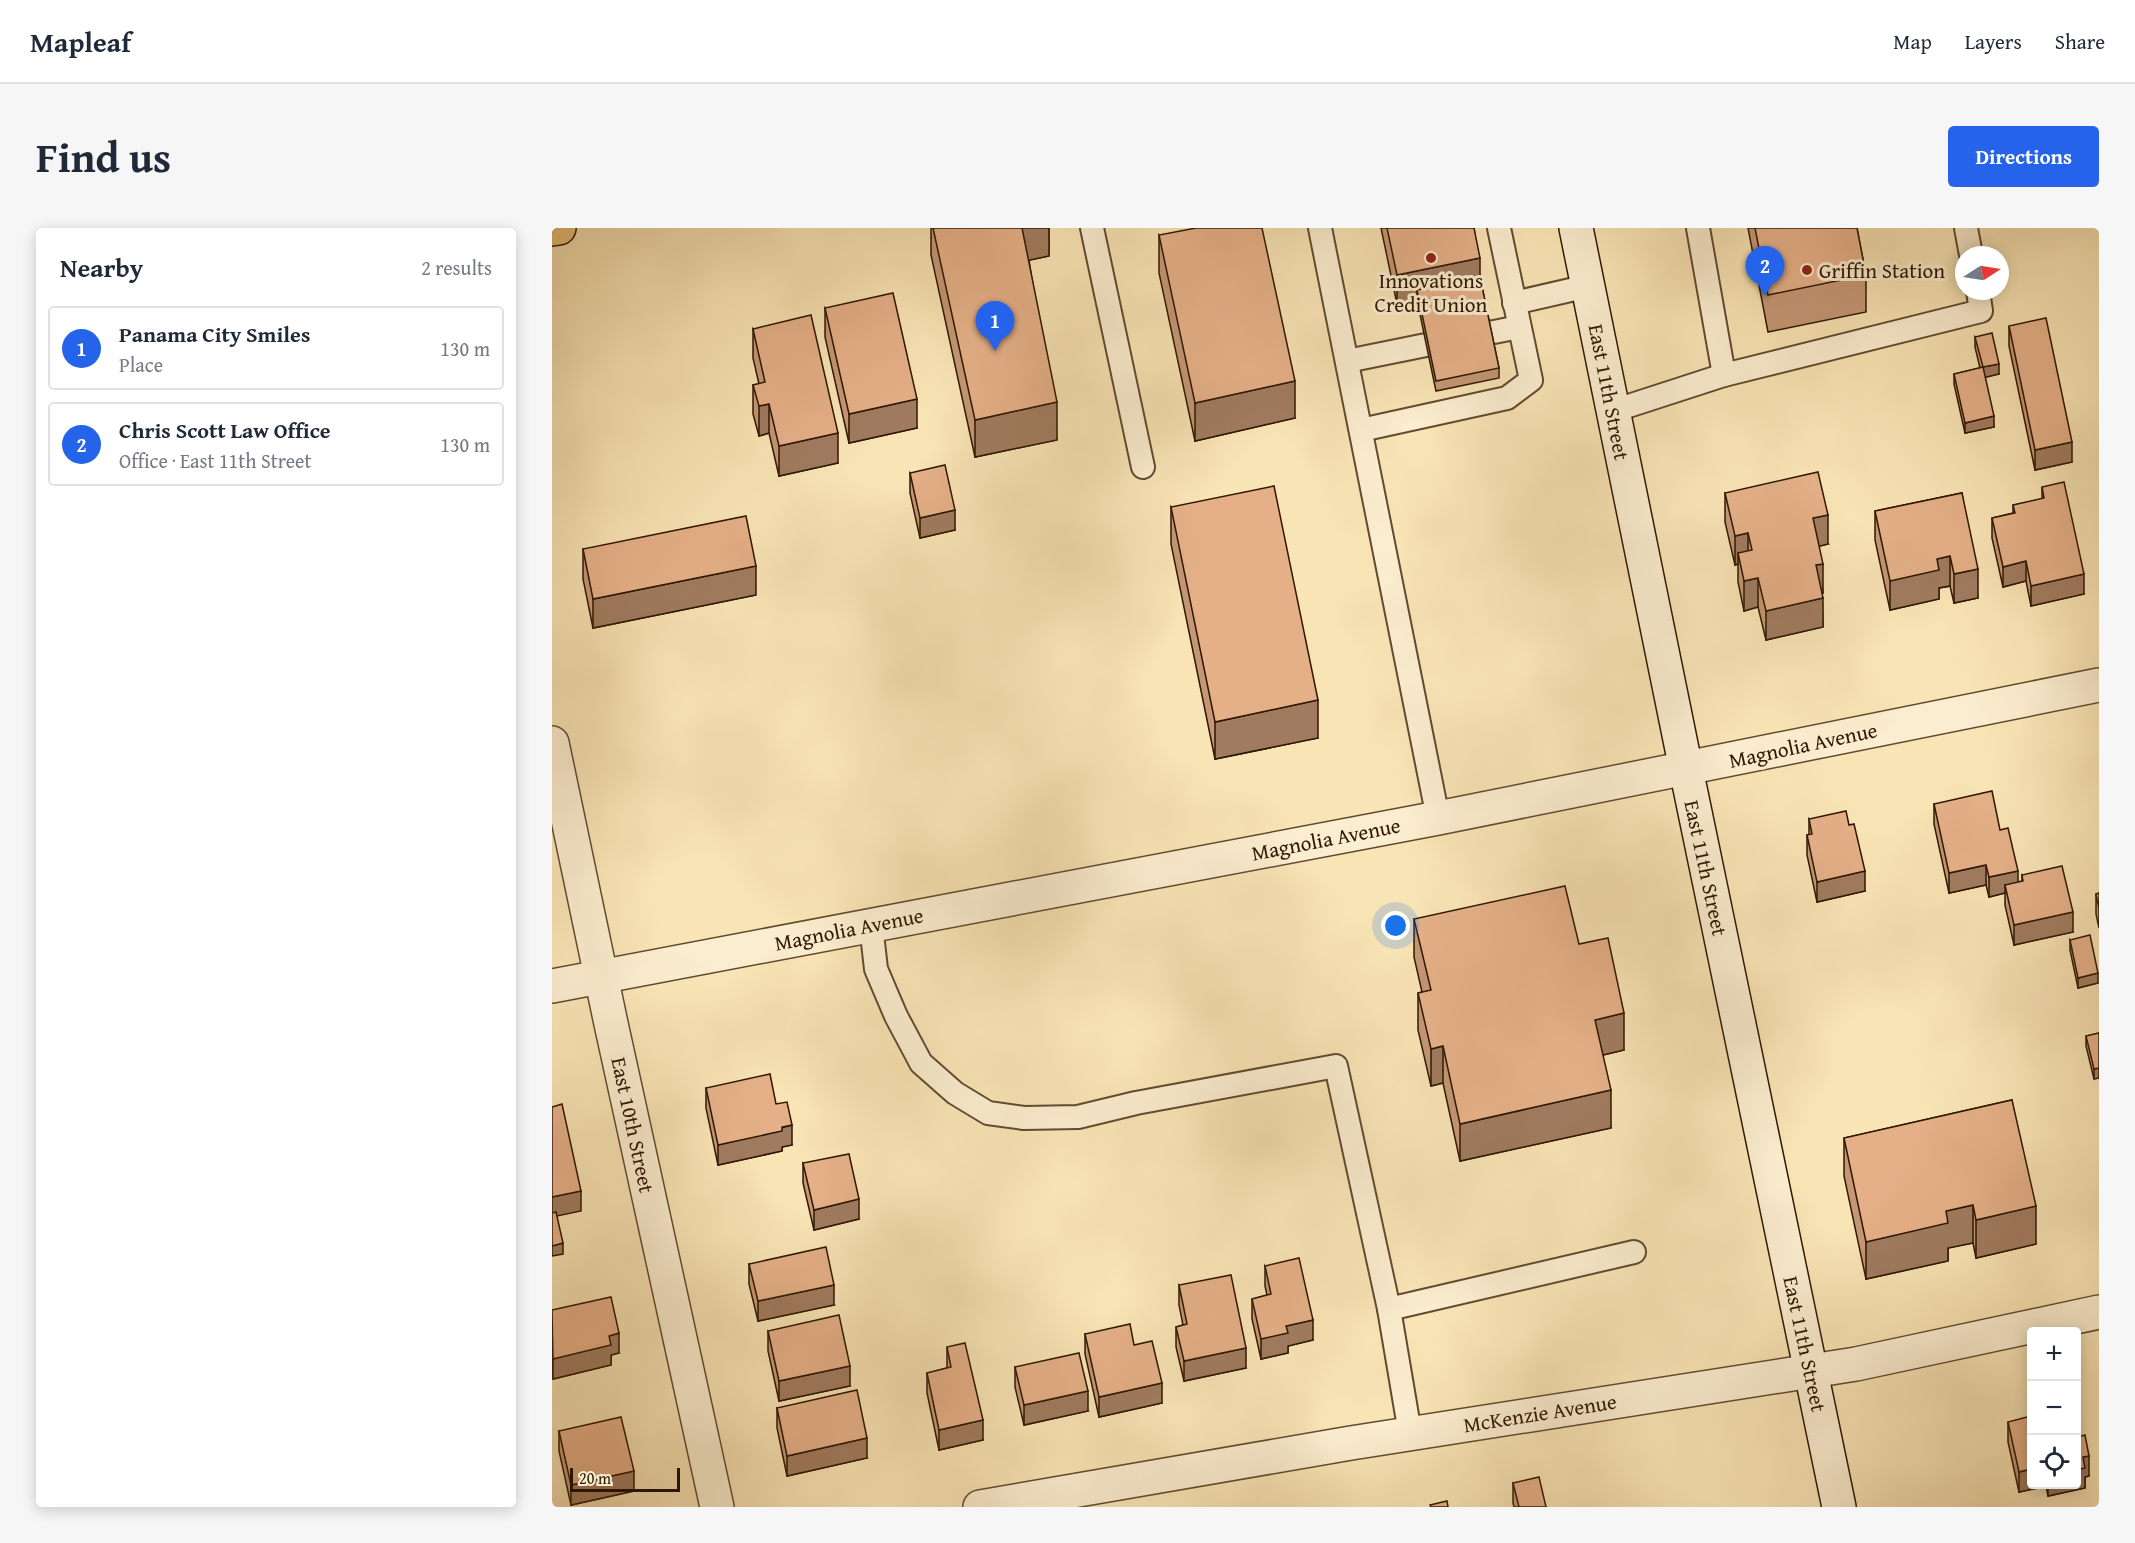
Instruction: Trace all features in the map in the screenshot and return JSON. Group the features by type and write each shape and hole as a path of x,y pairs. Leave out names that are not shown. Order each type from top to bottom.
{"main road":[{"path":"552,229 559,228"}],"street":[{"name":"East 11th Street","path":"1576,228 1839,1507"},
{"name":"Magnolia Avenue","path":"552,986 1438,818 2099,685"},
{"name":"East 10th Street","path":"552,743 717,1507"},
{"name":"McKenzie Avenue","path":"980,1507 1410,1434 1856,1364 2099,1312"}],"lane":[{"path":"1092,228 1143,467"},
{"path":"1320,228 1438,818"},
{"path":"1361,430 1507,398 1531,380 1499,228"},
{"path":"1698,228 1724,375"},
{"path":"1966,228 1969,246"},
{"path":"1514,303 1588,286"},
{"path":"1613,411 1724,375 1981,310 1979,300"},
{"path":"1489,333 1519,327"},
{"path":"1347,361 1426,345"},
{"path":"871,925 876,969 896,1016 921,1063 955,1093 988,1113 1023,1118 1078,1117 1136,1103 1336,1066 1389,1309 1410,1434"},
{"path":"1389,1309 1634,1252"}],"building":[{"path":"933,228 1022,228 1057,402 975,420"},
{"path":"1196,228 1262,228 1295,381 1195,403 1159,235"},
{"path":"1387,228 1474,228 1480,258 1397,275"},
{"path":"1755,228 1857,228 1866,275 1768,295"},
{"path":"1480,277 1499,368 1436,381 1417,290"},
{"path":"893,293 917,399 849,414 825,308"},
{"path":"811,315 838,433 779,446 769,404 759,406 753,385 765,382 753,329"},
{"path":"2046,318 2072,442 2035,450 2009,326"},
{"path":"1992,333 1999,364 1983,367 1975,337"},
{"path":"1983,367 1994,416 1965,423 1954,374"},
{"path":"945,465 955,510 920,518 910,473"},
{"path":"1818,472 1828,515 1813,518 1823,564 1816,565 1823,598 1766,611 1758,578 1744,581 1738,553 1752,550 1748,533 1735,536 1725,493"},
{"path":"2064,482 2084,574 2031,586 2026,561 2003,567 1992,518 2015,513 2013,505 2044,498 2042,487"},
{"path":"1274,486 1318,700 1215,722 1171,507"},
{"path":"1962,493 1978,569 1954,574 1950,556 1937,559 1939,570 1890,581 1875,511"},
{"path":"746,516 756,566 593,599 583,549"},
{"path":"1992,791 2000,830 2008,828 2018,871 1989,877 1986,865 1949,873 1934,804"},
{"path":"1846,811 1849,825 1854,824 1865,871 1817,882 1807,835 1812,834 1809,819"},
{"path":"2062,866 2073,912 2014,925 2005,885 2023,881 2022,875"},
{"path":"1565,886 1579,944 1608,938 1624,1013 1595,1020 1611,1090 1460,1124 1443,1046 1431,1049 1418,993 1431,990 1414,919"},
{"path":"2090,935 2098,973 2078,978 2070,940"},
{"path":"2099,1033 2099,1068 2094,1069 2086,1036"},
{"path":"770,1074 776,1104 787,1102 792,1125 782,1127 782,1131 718,1145 706,1088"},
{"path":"2012,1100 2036,1206 1976,1220 1973,1205 1946,1211 1948,1223 1866,1242 1844,1138"},
{"path":"562,1104 581,1191 552,1197 552,1107"},
{"path":"849,1154 859,1199 814,1210 803,1163"},
{"path":"556,1212 563,1243 552,1246 552,1213"},
{"path":"826,1247 834,1285 758,1301 749,1264"},
{"path":"1299,1258 1313,1320 1286,1326 1288,1333 1261,1339 1252,1299 1271,1294 1265,1266"},
{"path":"1231,1275 1246,1348 1184,1361 1176,1327 1187,1324 1179,1285"},
{"path":"611,1297 619,1333 609,1336 611,1345 553,1359 552,1310"},
{"path":"839,1315 850,1366 779,1381 768,1331"},
{"path":"1130,1324 1134,1345 1152,1341 1162,1383 1099,1397 1085,1334"},
{"path":"965,1343 983,1420 939,1430 927,1373 951,1367 947,1347"},
{"path":"1079,1353 1088,1391 1024,1405 1015,1367"},
{"path":"857,1390 867,1438 787,1456 777,1408"},
{"path":"621,1417 634,1471 571,1485 559,1431"},
{"path":"2027,1417 2027,1470 2019,1472 2008,1422"},
{"path":"2085,1435 2089,1456 2083,1457 2085,1468 2081,1469 2081,1436"},
{"path":"1539,1477 1546,1507 1519,1507 1513,1483"},
{"path":"1447,1501 1448,1507 1431,1507 1430,1505"}],"place":[{"name":"Innovations Credit Union","path":"1431,258"},
{"name":"Griffin Station","path":"1807,270"},
{"name":"Chris Scott Law Office","path":"1765,296"},
{"name":"Panama City Smiles","path":"995,351"}]}
